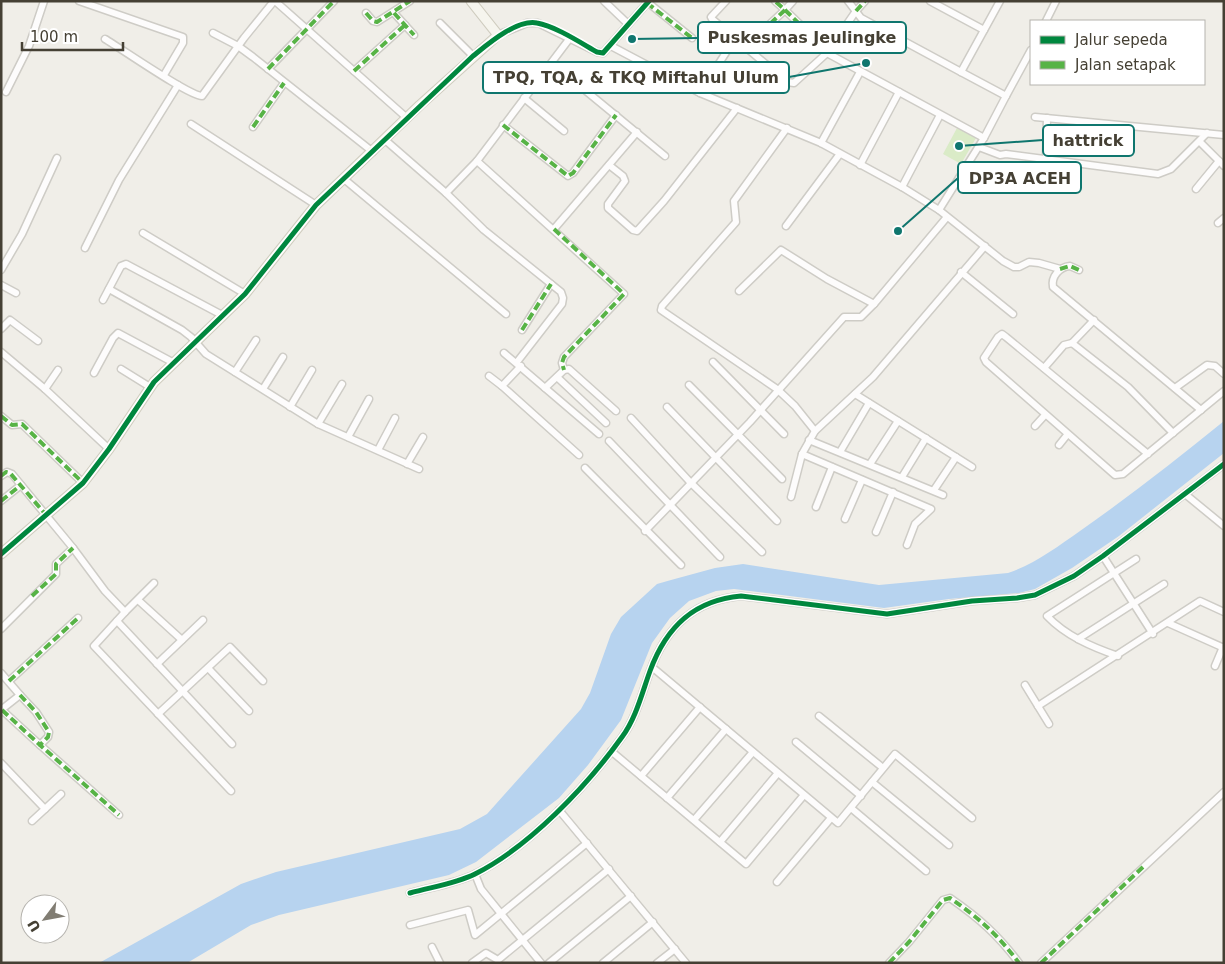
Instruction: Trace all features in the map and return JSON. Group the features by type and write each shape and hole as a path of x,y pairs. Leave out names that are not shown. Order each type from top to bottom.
{"street":[{"path":"6,92 29,46 44,1"},
{"path":"80,1 183,37 183,43 164,75"},
{"path":"105,39 178,85 202,96 238,46 274,1 407,118"},
{"path":"268,69 334,1"},
{"path":"366,13 376,22 394,13 410,1"},
{"path":"471,1 498,36"},
{"path":"604,1 628,24"},
{"path":"726,1 711,18 734,40 787,82 794,83 827,53 856,11 866,1"},
{"path":"775,1 812,36"},
{"path":"744,48 793,1"},
{"path":"848,1 861,18 1006,96"},
{"path":"930,1 984,30"},
{"path":"942,8 945,1"},
{"path":"961,72 1000,1"},
{"path":"1046,20 1056,1"},
{"path":"1,554 83,483 109,449 150,387 245,294 316,205 473,56 498,36 532,22 543,24 600,53 606,51 611,46 647,2 692,38"},
{"path":"394,13 414,35"},
{"path":"440,23 473,56"},
{"path":"354,71 405,25"},
{"path":"213,33 238,46 373,152"},
{"path":"446,192 477,161 570,38"},
{"path":"700,93 734,40"},
{"path":"611,46 700,93 822,143 902,186 939,210 1014,267 1030,262 1060,269 1070,266 1079,270"},
{"path":"939,210 979,147 1030,52"},
{"path":"827,53 940,116 984,138"},
{"path":"552,62 665,156"},
{"path":"822,143 860,72"},
{"path":"253,127 284,83"},
{"path":"86,248 119,180 178,85"},
{"path":"860,165 899,92"},
{"path":"524,98 564,130"},
{"path":"609,166 623,176 626,181 608,204 609,210 633,230 638,231 664,202 737,108"},
{"path":"503,125 568,176 573,173 616,115"},
{"path":"902,186 940,116"},
{"path":"1035,117 1224,135"},
{"path":"1046,159 1047,118"},
{"path":"191,124 316,205"},
{"path":"787,128 734,201 736,222 661,309 777,389 795,406 815,431"},
{"path":"554,229 637,132"},
{"path":"979,147 1000,155 1006,154 1158,174 1171,169 1208,133"},
{"path":"384,139 446,192 484,230 561,292 562,304 502,386"},
{"path":"1196,189 1222,164 1200,142"},
{"path":"786,226 840,154"},
{"path":"1,270 22,234 57,158"},
{"path":"477,161 624,294 564,356 562,363 564,370"},
{"path":"344,179 506,314"},
{"path":"645,531 760,410 844,317 861,317 874,304 947,217"},
{"path":"1218,224 1224,218"},
{"path":"143,233 245,294"},
{"path":"791,497 802,454 815,431 877,372 984,246"},
{"path":"739,291 782,250 827,279 874,304"},
{"path":"103,300 121,266 126,264 222,315"},
{"path":"1060,269 1053,281 1053,288 1202,410"},
{"path":"961,272 1013,314"},
{"path":"522,330 551,284"},
{"path":"1,285 16,293"},
{"path":"109,289 182,330 195,341 202,351 318,424 419,469"},
{"path":"1,329 10,320 38,341"},
{"path":"1044,368 1064,345 1072,343 1094,320"},
{"path":"94,373 113,338 118,333 174,363"},
{"path":"1148,454 1002,334 998,337 984,358 989,365 1115,475 1123,474 1148,454 1173,433 1202,410 1224,391"},
{"path":"235,372 256,340"},
{"path":"1072,343 1128,388 1173,433"},
{"path":"1,352 45,389 109,449"},
{"path":"504,353 599,434"},
{"path":"263,389 283,357"},
{"path":"712,362 784,434"},
{"path":"1175,388 1207,365 1215,366 1224,374"},
{"path":"121,369 150,387"},
{"path":"545,388 564,370 569,369 616,411"},
{"path":"45,389 58,370"},
{"path":"290,406 312,370"},
{"path":"489,376 579,455"},
{"path":"557,377 606,422"},
{"path":"318,424 342,384"},
{"path":"689,385 782,479"},
{"path":"855,394 972,467"},
{"path":"348,437 369,399"},
{"path":"840,452 869,403"},
{"path":"667,407 714,458 777,521"},
{"path":"1036,426 1044,415"},
{"path":"1,416 12,425 22,424 83,483"},
{"path":"378,450 395,418"},
{"path":"631,418 690,482 762,552"},
{"path":"870,464 898,421"},
{"path":"1059,445 1067,435"},
{"path":"407,464 423,436"},
{"path":"902,477 926,438"},
{"path":"809,440 934,490 942,495"},
{"path":"609,441 668,505 720,557"},
{"path":"802,454 931,509 915,524 907,545"},
{"path":"934,490 956,457"},
{"path":"410,893 475,874 510,851 559,810 627,730 663,644 681,621 695,608 724,598 756,597 887,614 972,601 1035,595 1074,576 1103,556 1224,464"},
{"path":"816,507 832,467"},
{"path":"585,468 645,531 681,565"},
{"path":"1,476 6,472 10,473 21,485 73,548 105,592 125,612"},
{"path":"845,519 862,480"},
{"path":"1,501 21,485"},
{"path":"876,532 892,492"},
{"path":"1185,494 1224,526"},
{"path":"1,629 56,574 56,564 73,548"},
{"path":"1103,556 1153,634"},
{"path":"1118,656 1078,639 1054,624 1047,616 1136,560"},
{"path":"154,583 94,646 231,791"},
{"path":"1078,639 1164,584"},
{"path":"138,600 182,640"},
{"path":"1038,706 1153,634 1200,601 1224,612"},
{"path":"9,681 78,618"},
{"path":"158,664 203,620"},
{"path":"117,621 232,744"},
{"path":"1168,624 1223,647 1215,666"},
{"path":"158,714 230,647 263,681"},
{"path":"652,667 838,824 895,754 972,818"},
{"path":"208,668 249,711"},
{"path":"1,673 36,712 49,732 40,746"},
{"path":"1025,685 1049,724"},
{"path":"20,695 2,710 118,815"},
{"path":"641,776 700,707"},
{"path":"819,716 883,768"},
{"path":"667,798 726,729"},
{"path":"796,742 861,796"},
{"path":"611,751 746,864 804,795"},
{"path":"694,820 753,752"},
{"path":"1,763 45,809"},
{"path":"720,842 778,773"},
{"path":"872,782 949,845"},
{"path":"1041,963 1224,792"},
{"path":"32,821 61,794"},
{"path":"851,808 926,871"},
{"path":"559,810 686,963"},
{"path":"777,882 831,818"},
{"path":"410,925 468,910 475,935 586,843"},
{"path":"472,963 486,953 498,960 608,870"},
{"path":"475,874 481,889 541,963"},
{"path":"549,963 631,896"},
{"path":"889,963 909,942 943,900 950,898 976,915 1000,937 1019,963"},
{"path":"603,963 653,922"},
{"path":"432,947 440,963"},
{"path":"657,963 675,948"}],"green space":[{"path":"957,128 976,138 961,164 943,154"}],"water":[{"path":"1224,421 1224,453 1119,536 1072,568 1035,589 1019,593 949,599 884,608 734,589 716,591 689,601 670,618 652,643 621,720 588,765 559,798 476,862 449,875 279,915 251,925 187,963 99,963 241,884 276,872 460,829 487,814 581,709 590,693 611,634 621,617 657,584 715,568 743,564 879,585 1008,573 1037,560 1080,531"}],"marked path":[{"path":"268,69 334,1"},
{"path":"366,13 373,21 377,22 410,1"},
{"path":"744,48 785,10 775,1"},
{"path":"856,11 865,1"},
{"path":"647,3 692,38"},
{"path":"785,10 812,36"},
{"path":"394,13 414,35"},
{"path":"354,71 405,25"},
{"path":"253,127 284,83"},
{"path":"503,125 568,176 573,173 616,115"},
{"path":"554,229 624,294 564,357 562,363 564,370"},
{"path":"1060,269 1070,266 1079,270"},
{"path":"522,330 551,284"},
{"path":"1,416 12,425 22,424 83,483"},
{"path":"1,476 6,472 10,473 47,516"},
{"path":"1,501 21,485"},
{"path":"32,596 56,574 56,564 73,548"},
{"path":"9,681 78,618"},
{"path":"20,695 36,712 49,732 48,737 40,745 119,815"},
{"path":"2,710 40,745"},
{"path":"1041,963 1143,867"},
{"path":"889,963 909,942 943,900 950,898 988,928 1019,963"}],"cycle path":[{"path":"1,554 83,483 109,449 154,382 245,294 316,205 473,56 503,34 529,23 537,23 552,28 597,52 603,53 649,1"},
{"path":"410,893 451,883 475,874 516,848 556,814 592,775 627,730 664,641 684,619 709,603 741,596 887,614 972,601 1035,595 1074,576 1103,556 1224,464"}],"place":[{"name":"Puskesmas Jeulingke","path":"632,39"},
{"name":"TPQ, TQA, & TKQ Miftahul Ulum","path":"866,63"},
{"name":"hattrick","path":"959,146"},
{"name":"DP3A ACEH","path":"898,231"}]}
